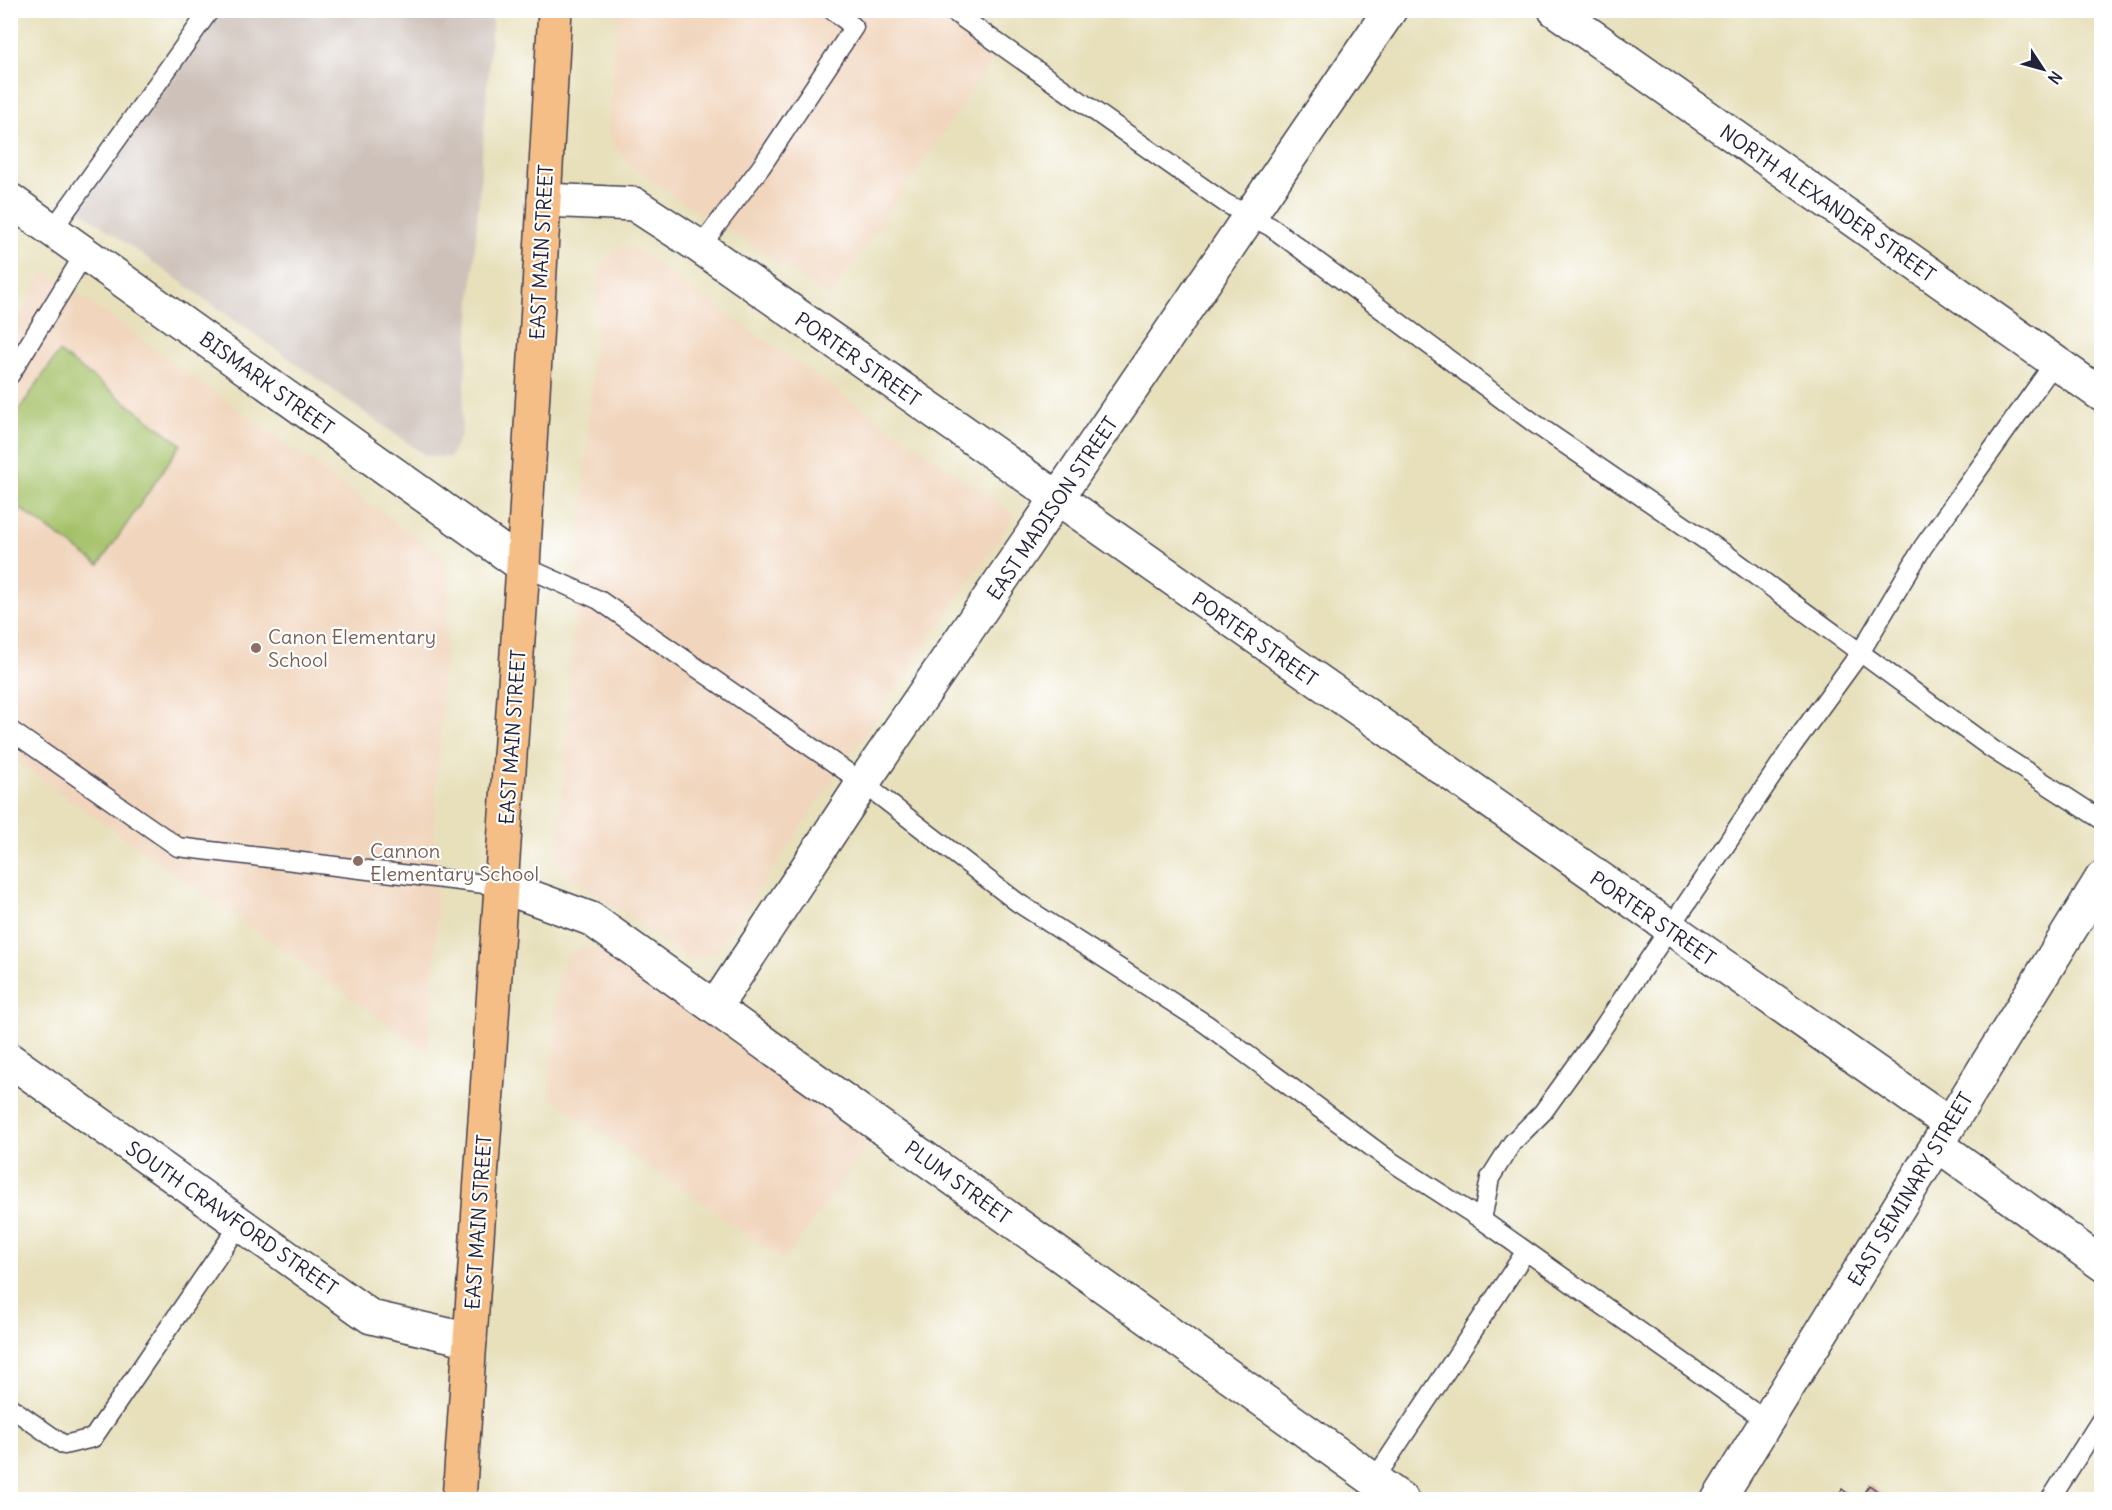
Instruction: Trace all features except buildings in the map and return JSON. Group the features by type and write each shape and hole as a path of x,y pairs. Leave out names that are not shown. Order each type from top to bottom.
{"main road":[{"name":"EAST MAIN STREET","path":"459,1500 523,566 555,10"}],"street":[{"name":"EAST MADISON STREET","path":"716,1007 864,783 1390,10"},
{"name":"NORTH ALEXANDER STREET","path":"1555,10 2102,395"},
{"name":"BISMARK STREET","path":"10,200 523,566"},
{"name":"PORTER STREET","path":"544,200 634,204 700,247 1670,929 1944,1135 2102,1264"},
{"name":"EAST SEMINARY STREET","path":"1718,1500 2102,878"},
{"name":"PLUM STREET","path":"501,886 591,919 1402,1500"},
{"name":"SOUTH CRAWFORD STREET","path":"10,1060 371,1317 470,1340"}],"lane":[{"path":"53,229 210,10"},
{"path":"700,247 761,167 855,27 832,10"},
{"path":"951,10 1225,203 1271,227 1534,423 1730,557 1992,749 2102,820"},
{"path":"10,375 85,253"},
{"path":"1482,1220 1490,1178 1506,1152 1543,1112 1670,929 1793,745 1860,653 1923,547 2055,362"},
{"path":"523,566 599,600 864,783 1017,902 1206,1024 1389,1160 1482,1220 1768,1422"},
{"path":"10,730 178,847 501,886"},
{"path":"10,1407 64,1445 93,1438 240,1224"},
{"path":"1374,1480 1526,1251"},
{"path":"2050,1500 2102,1418"}],"shaded area":[{"path":"210,11 493,11 461,435 450,457 426,456 71,204"},
{"path":"617,11 951,11 1002,46 830,298 766,254 678,199 629,164 613,144 609,125"},
{"path":"630,246 1015,515 715,953 691,960 570,876 557,860 600,269 614,250"},
{"path":"45,270 443,557 449,586 434,827 437,924 428,1052 11,758 11,329"},
{"path":"585,947 602,951 852,1129 869,1145 784,1260 550,1097 559,971 569,953"}],"green space":[{"path":"59,352 181,444 99,565 11,502 11,421"}],"place":[{"name":"Canon Elementary School","path":"256,648"},
{"name":"Cannon Elementary School","path":"358,861"}]}
